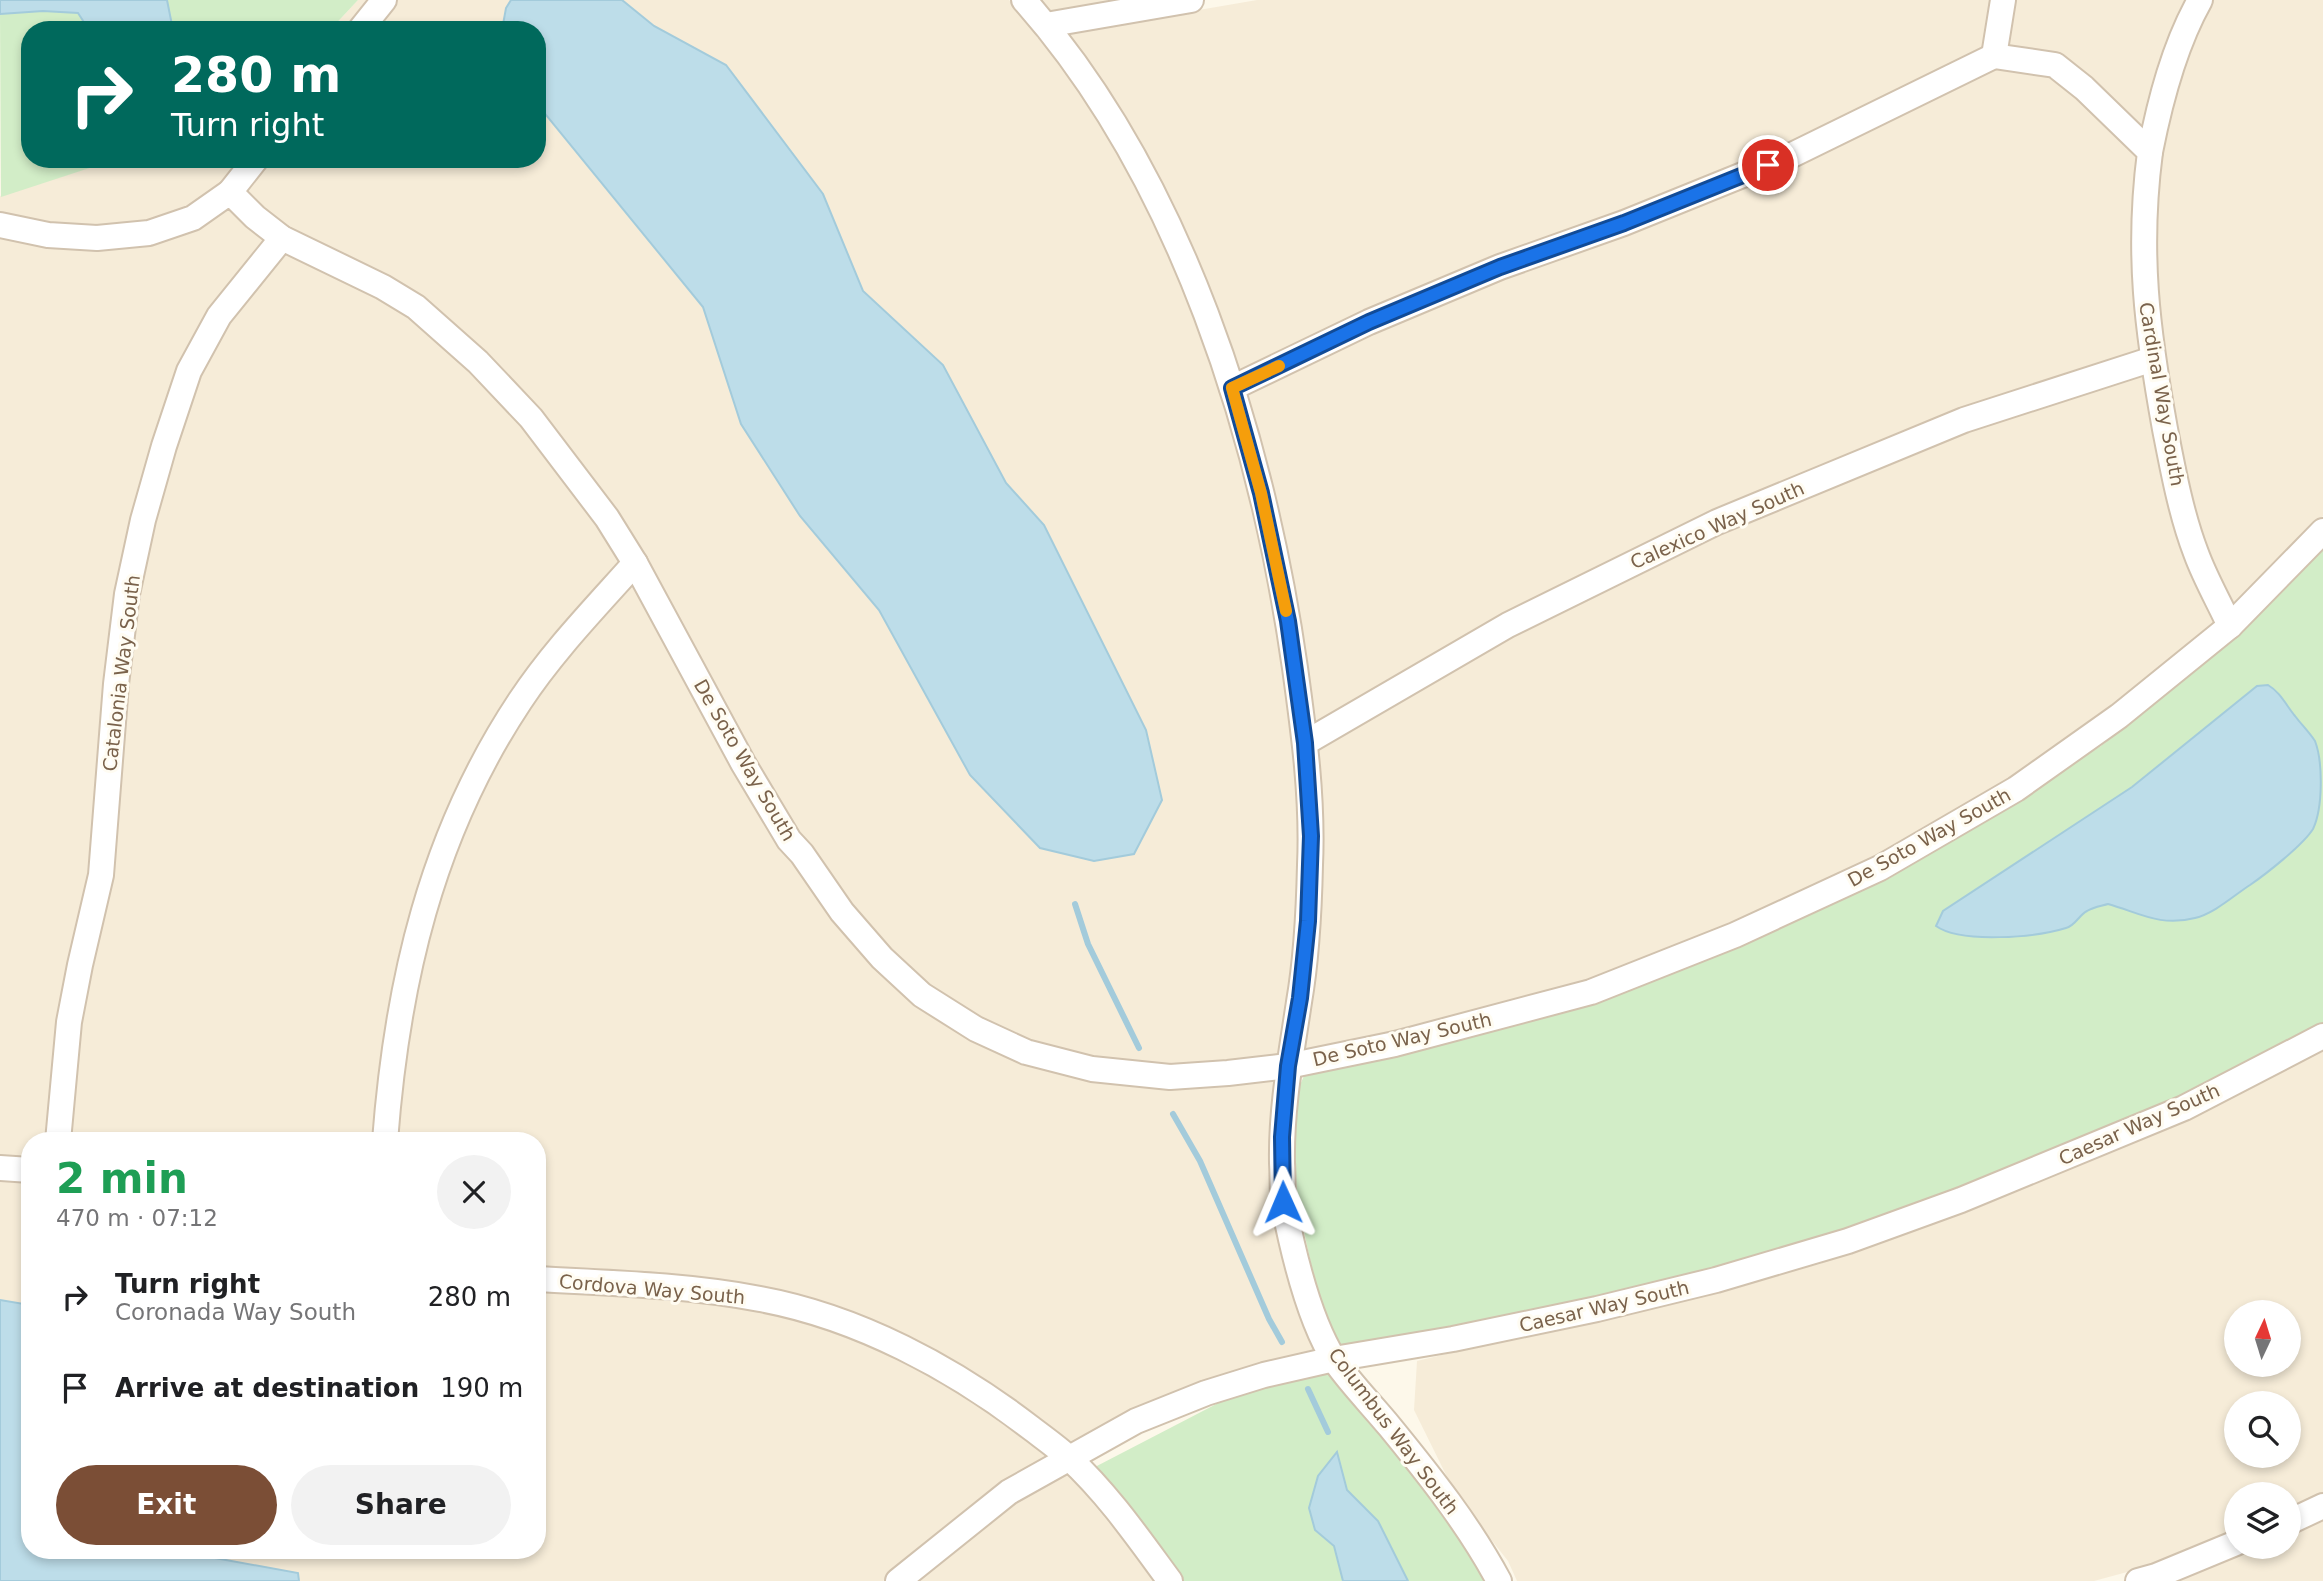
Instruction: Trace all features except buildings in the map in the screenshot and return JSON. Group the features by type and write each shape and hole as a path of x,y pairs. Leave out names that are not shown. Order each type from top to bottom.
{"street":[{"path":"367,21 384,0"},
{"name":"Columbus Way South","path":"1024,0 1046,25 1106,110 1161,209 1199,293 1232,388 1261,493 1288,621 1305,743 1311,836 1308,921 1300,998 1288,1066 1282,1137 1283,1202 1312,1313 1334,1359 1455,1508 1499,1581"},
{"path":"1046,25 1191,0"},
{"path":"1994,56 2003,0"},
{"name":"Cardinal Way South","path":"2200,0 2189,18 2162,98 2143,202 2142,256 2152,359 2174,473 2196,553 2230,626"},
{"path":"1232,388 1369,322 1500,267 1624,223 1792,155 1994,56 2055,65 2084,88 2150,152"},
{"path":"0,225 48,235 97,239 149,233 193,218 230,192 249,168"},
{"name":"De Soto Way South","path":"230,192 255,217 282,238 383,287 405,301 478,362 531,418 607,518 635,564 743,764 789,840 802,854 842,912 882,958 922,995 976,1029 1026,1052 1092,1069 1170,1077 1288,1066 1395,1044 1591,992 1735,935 1880,868 2016,789 2119,716 2230,626 2323,531"},
{"name":"Catalonia Way South","path":"59,1132 69,1022 101,875 116,684 127,594 143,520 189,371 219,316 282,238"},
{"name":"Calexico Way South","path":"1305,743 1508,625 1717,522 1964,420 2152,359"},
{"path":"386,1132 394,1042 408,965 427,895 447,838 474,776 520,700 559,649 635,564"},
{"name":"Caesar Way South","path":"898,1581 1009,1492 1136,1421 1206,1394 1264,1375 1334,1359 1453,1339 1597,1309 1716,1280 1848,1241 1961,1200 2184,1108 2323,1037"},
{"path":"0,1168 21,1169"},
{"name":"Cordova Way South","path":"546,1280 678,1288 761,1299 833,1319 904,1348 992,1398 1069,1457 1124,1520 1170,1581"},
{"path":"2301,1516 2323,1506"},
{"path":"2137,1581 2224,1548"}],"shaded area":[{"path":"358,0 371,0 354,21 338,21"},
{"path":"398,0 511,0 504,21 381,21"},
{"path":"622,0 1009,0 1036,30 1037,38 1042,37 1097,117 1152,214 1189,298 1223,392 1251,496 1278,623 1295,746 1301,836 1298,920 1290,996 1278,1055 1227,1062 1171,1065 1094,1058 1029,1041 980,1019 928,986 889,949 850,904 796,832 752,757 648,565 650,563 539,410 288,229 261,208 245,191 263,168 546,168 546,115 703,307 741,424 800,516 879,610 970,775 1088,617 1044,525 1006,483 943,365 863,291 823,194 726,65 654,26"},
{"path":"1039,0 1122,0 1050,12"},
{"path":"1257,0 1993,0 1984,48 1788,144 1238,373 1065,33"},
{"path":"2013,0 2187,0 2143,131 2006,46"},
{"path":"2212,0 2323,0 2323,516 2233,607 2205,549 2184,470 2156,299 2153,202 2169,112 2199,23"},
{"path":"1995,68 2051,76 2138,157 2133,202 2132,256 2141,351 1960,409 1313,725 1245,395 1373,333"},
{"path":"89,168 236,168 224,183 189,207 148,222 97,227 50,224 0,214 0,196"},
{"path":"229,207 267,241 155,442 91,874 48,1132 21,1132 21,1157 0,1156 0,237 46,246"},
{"path":"285,253 378,298 410,317 471,370 524,426 599,525 622,562 512,694 466,770 438,833 417,892 395,973 376,1132 69,1132 80,1023 138,596 153,523 198,376 227,323"},
{"path":"2145,374 2217,623 2113,707 2011,779 1875,857 1731,925 1589,981 1394,1033 1301,1051 1316,750 1512,636 1720,533 1967,431"},
{"path":"633,582 795,862 835,920 1022,1062 1276,1079 1319,1351 1070,1444 997,1388 909,1337 546,1269 546,1132 396,1132 404,1044 437,899 483,781 528,707 574,646"},
{"path":"2323,1049 2323,1493 2301,1503 2301,1482 2224,1482 2224,1536 2153,1565 2094,1581 1517,1581 1508,1561 1456,1495 1414,1410 1417,1361 1820,1264"},
{"path":"0,1180 21,1181 21,1304 0,1300"},
{"path":"546,1292 677,1299 759,1311 830,1330 899,1358 987,1408 1049,1456 1003,1483 944,1528 883,1581 299,1581 298,1573 221,1559 546,1559"},
{"path":"1067,1472 1157,1581 916,1581 1014,1502"},
{"path":"2323,1518 2323,1581 2174,1581 2228,1559 2301,1559 2301,1528"}],"green space":[{"path":"167,0 358,0 338,21 171,21"},
{"path":"43,11 78,13 83,21 21,21 21,168 90,168 1,197 0,14"},
{"path":"2323,547 2323,1024 2180,1097 1958,1189 1846,1230 1714,1269 1595,1298 1340,1346 1327,1321 1317,1288 1297,1190 1293,1122 1298,1093 1307,1071 1708,958 1890,878 2101,746 2153,704"},
{"path":"1331,1372 1494,1581 1408,1581 1378,1521 1347,1490 1337,1453 1315,1530 1334,1546 1343,1581 1183,1581 1133,1512 1093,1468 1226,1399 1266,1386"}],"water":[{"path":"0,0 167,0 171,21 83,21 78,13 43,11 0,14"},
{"path":"511,0 622,0 654,26 726,65 823,194 863,291 943,365 1006,483 1044,525 1146,730 1162,800 1134,854 1094,861 1040,848 970,775 879,610 800,516 741,424 703,307 546,115 546,21 504,21"},
{"path":"2268,685 2315,741 2321,785 2319,809 2313,829 2301,843 2224,904 2195,918 2171,921 2150,918 2108,904 2087,911 2069,927 2019,936 1963,935 1936,926 1943,911 2132,787 2257,686"},
{"path":"0,1300 21,1304 21,1559 221,1559 298,1573 299,1581 0,1581"},
{"path":"1337,1452 1347,1490 1378,1521 1408,1581 1343,1581 1334,1546 1315,1530 1309,1508 1318,1476"}],"waterway":[{"path":"1075,904 1088,944 1139,1048"},
{"path":"1173,1114 1200,1161 1269,1319 1282,1342"},
{"path":"1308,1389 1328,1432"}],"slow traffic":[{"path":"1279,366 1232,388 1261,493 1286,611"}],"route":[{"path":"1283,1202 1282,1137 1288,1066 1300,998 1308,921 1311,836 1305,743 1288,621 1261,493 1232,388 1369,322 1500,267 1624,223 1768,165"}]}
